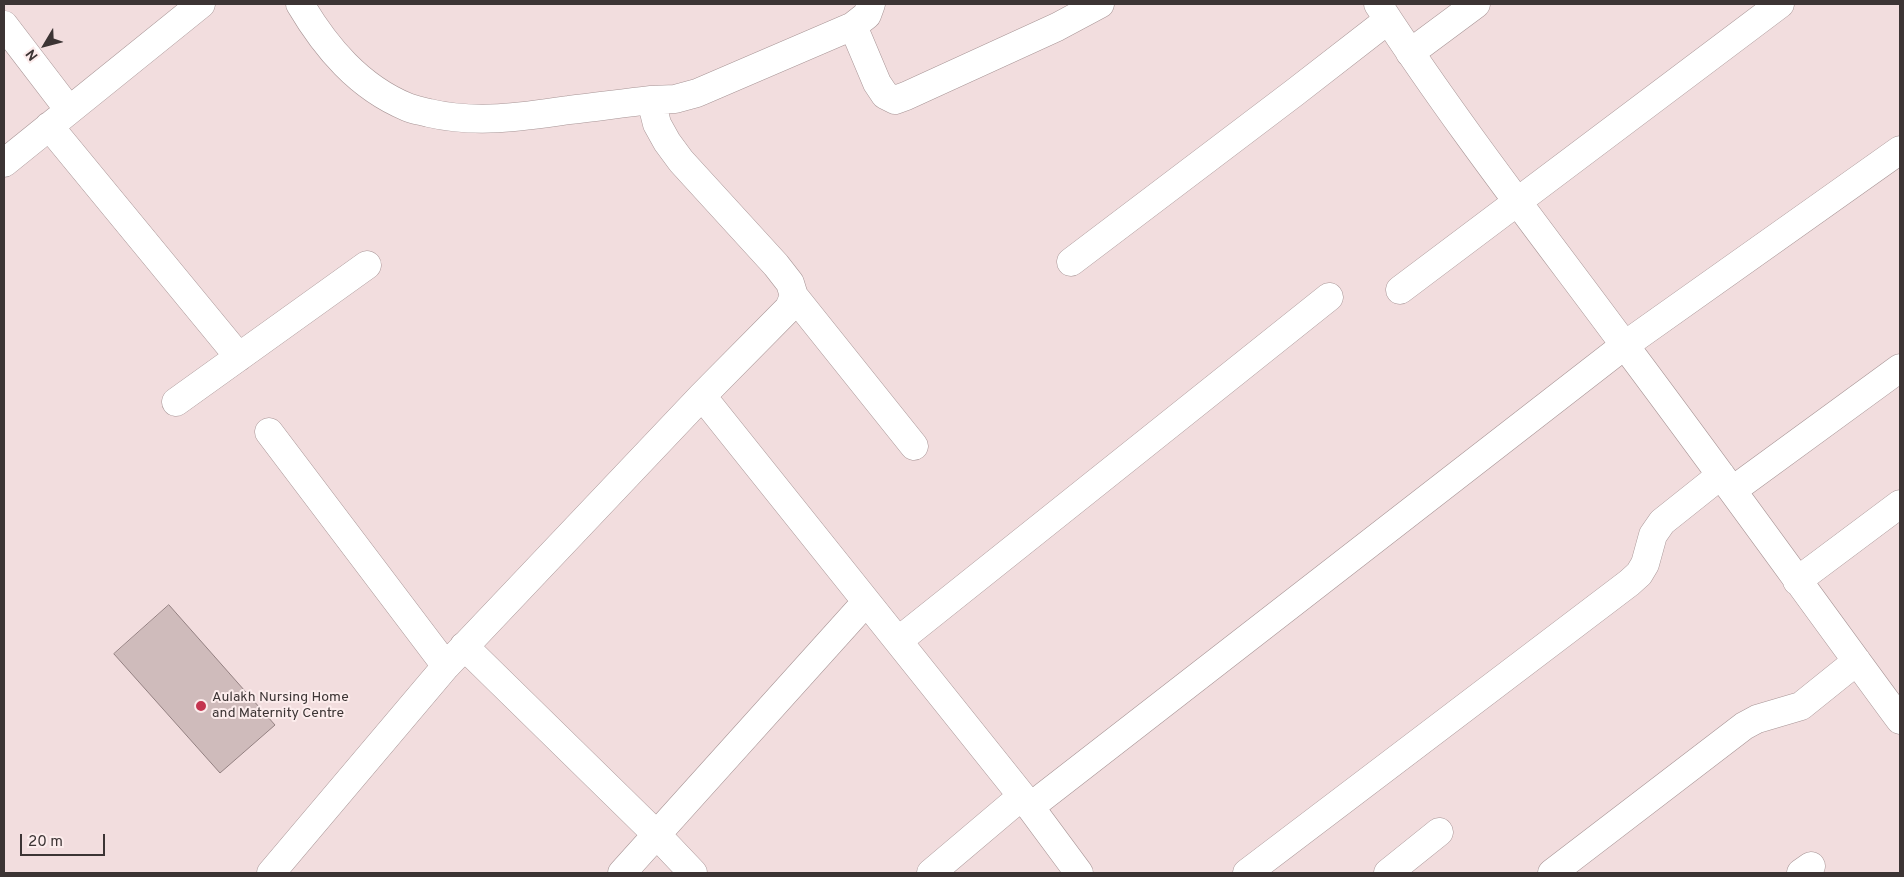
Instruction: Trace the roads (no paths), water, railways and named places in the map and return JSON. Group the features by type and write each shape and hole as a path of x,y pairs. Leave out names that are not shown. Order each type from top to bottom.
{"street":[{"path":"4,163 201,4"},
{"path":"300,4 324,42 354,74 380,93 408,108 443,116 472,119 501,119 652,100 675,99 697,93 853,26 867,15 871,4"},
{"path":"853,26 877,83 885,95 895,100 1057,27 1100,4"},
{"path":"1410,53 1476,4"},
{"path":"1400,290 1780,4"},
{"path":"1071,262 1294,93 1383,12 1410,53 1518,202 1727,482 1797,581 1857,661 1896,705"},
{"path":"4,25 59,118 239,357"},
{"path":"652,100 657,124 681,162 776,265 790,283 794,296 914,446"},
{"path":"931,873 1624,344 1900,150"},
{"path":"176,402 367,266"},
{"path":"271,873 464,646 702,396 789,308 794,296"},
{"path":"898,641 1328,297"},
{"path":"1247,873 1629,583 1639,574 1645,564 1653,535 1662,522 1727,482 1900,368"},
{"path":"702,396 1026,801 1079,873"},
{"path":"269,432 446,666"},
{"path":"1797,581 1900,504"},
{"path":"622,873 866,602"},
{"path":"464,646 656,834 693,873"},
{"path":"1552,873 1744,726 1757,719 1801,706 1857,661"},
{"path":"1388,873 1439,832"}],"place":[{"name":"Aulakh Nursing Home and Maternity Centre","path":"201,706"}]}
